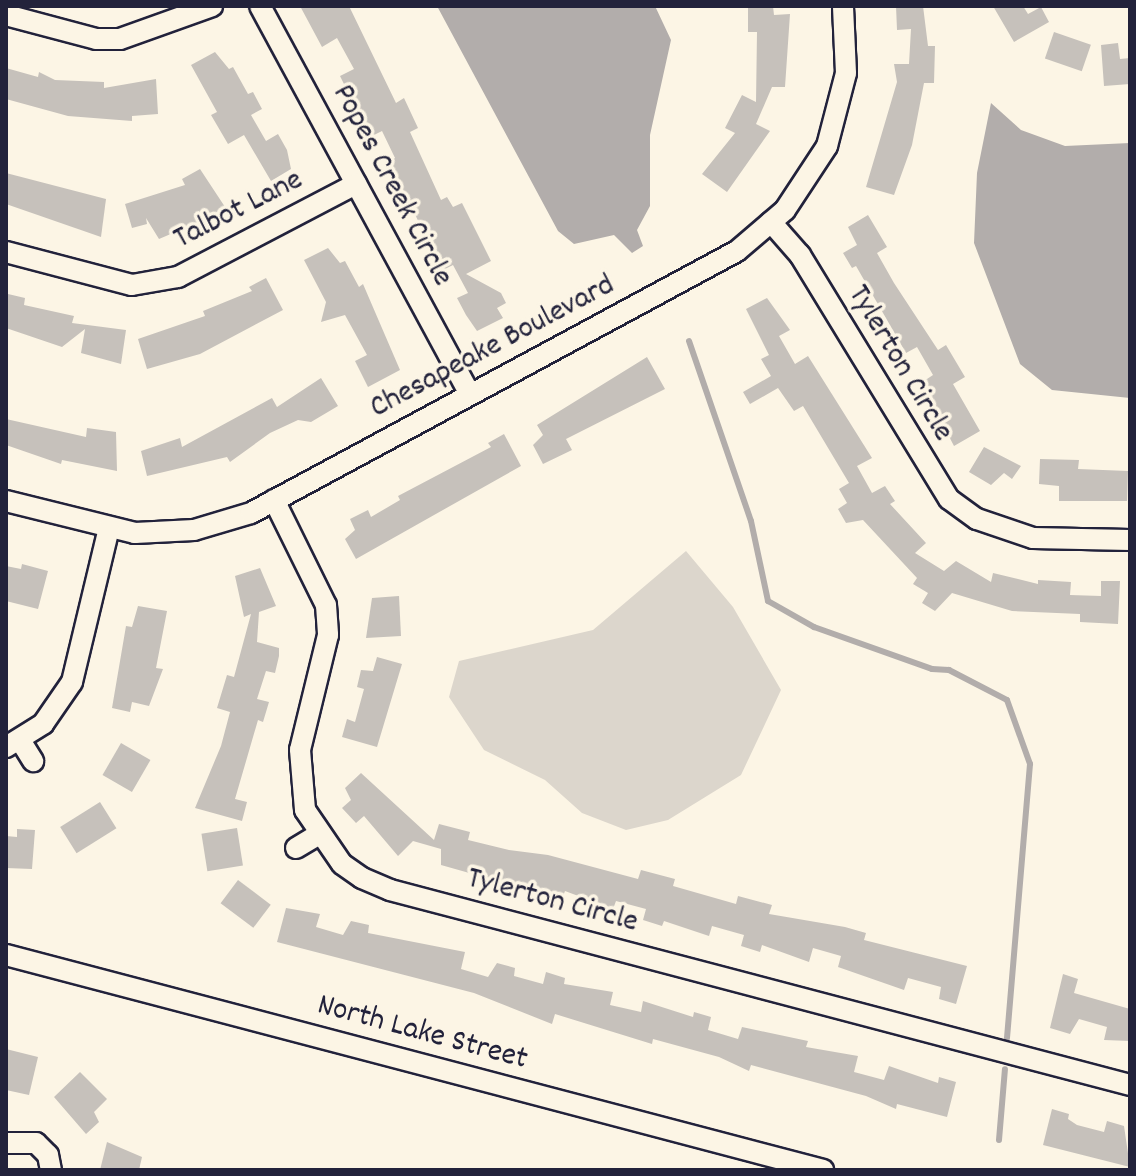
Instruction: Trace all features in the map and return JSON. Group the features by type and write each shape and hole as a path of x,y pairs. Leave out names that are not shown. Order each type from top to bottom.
{"street":[{"path":"6,15 96,39 120,39 212,6"},
{"name":"Popes Creek Circle","path":"260,6 470,394"},
{"name":"Chesapeake Boulevard","path":"6,501 135,533 194,530 274,500 737,251 771,222 810,179 827,146 846,73 843,6"},
{"name":"Talbot Lane","path":"6,252 132,285 178,277 356,184"},
{"name":"Tylerton Circle","path":"771,222 800,255 949,499 977,519 1033,538 1130,540"},
{"name":"Tylerton Circle","path":"274,500 326,605 328,635 300,750 299,781 318,835 342,864 390,890 1130,1085"},
{"path":"33,761 13,744 43,724 72,682 109,528"},
{"path":"296,848 318,835"},
{"name":"North Lake Street","path":"6,955 823,1170"},
{"path":"6,1143 36,1143 48,1155 51,1170"}],"shaded area":[{"path":"437,6 655,6 671,40 650,135 650,206 637,230 643,246 632,253 614,235 574,244 558,231"},
{"path":"991,103 1021,130 1065,146 1130,143 1130,398 1052,390 1020,364 974,243 977,173"},
{"path":"686,551 733,607 781,690 741,775 668,820 626,830 582,813 545,780 484,750 449,697 459,661 593,630"}],"building":[{"path":"300,6 349,6 396,103 404,98 418,128 410,132 441,200 447,197 453,207 462,203 491,261 466,274 501,293 506,303 497,308 503,318 477,331 466,315 457,298 468,293 453,265 443,270 388,161 395,158 382,131 370,137 340,76 354,69 337,38 322,47"},
{"path":"748,6 773,6 774,15 790,14 785,87 772,87 756,124 770,131 727,192 702,174 735,133 725,128 742,95 756,102 757,32 748,32"},
{"path":"896,6 923,6 928,46 935,46 934,83 924,83 912,145 894,195 866,187 897,82 894,64 909,64 911,29 897,30"},
{"path":"993,6 1023,6 1028,14 1041,7 1049,22 1014,42"},
{"path":"1054,32 1091,45 1082,71 1045,58"},
{"path":"1118,43 1120,59 1130,58 1130,84 1104,86 1101,45"},
{"path":"215,52 229,69 233,67 248,94 253,92 262,109 251,115 266,141 278,134 287,150 291,169 271,181 244,135 228,144 211,115 217,112 191,65"},
{"path":"6,68 38,77 39,72 55,80 104,82 104,88 156,79 158,114 132,116 132,121 68,116 6,99"},
{"path":"200,169 227,210 159,239 146,218 147,224 132,228 125,204 185,185 182,179"},
{"path":"6,173 106,199 101,237 6,204"},
{"path":"868,215 887,247 877,253 894,283 938,350 946,345 965,377 953,384 980,431 954,446 921,383 933,375 917,347 906,353 856,266 852,268 843,253 857,245 848,227"},
{"path":"328,248 340,263 345,261 359,287 363,284 400,370 368,387 355,361 367,355 345,315 321,322 326,302 304,260"},
{"path":"266,278 283,310 200,354 147,369 138,339 205,316 203,311 252,291 249,287"},
{"path":"8,294 25,298 24,305 74,316 72,323 126,330 121,364 81,353 85,329 62,347 6,328"},
{"path":"767,298 790,330 779,336 795,364 808,356 872,458 857,466 872,493 885,486 895,501 890,504 926,543 915,553 944,571 956,561 991,582 993,573 1038,584 1038,580 1071,582 1070,595 1101,596 1101,581 1120,581 1118,624 1080,622 1080,614 1012,611 952,593 935,611 922,603 928,593 913,584 917,578 863,520 846,523 838,509 847,503 839,489 849,483 803,406 794,411 778,388 750,404 743,392 771,376 761,359 769,355 746,309"},
{"path":"647,357 665,389 566,439 572,450 543,464 533,445 543,435 537,425"},
{"path":"321,378 338,406 311,422 298,420 270,433 230,462 227,457 147,476 141,451 180,438 182,447 272,398 277,407"},
{"path":"6,419 86,437 87,428 116,432 117,471 62,460 61,464 6,445"},
{"path":"504,434 521,466 356,559 345,539 355,530 350,519 368,510 371,517 400,500 398,496 491,447 488,443"},
{"path":"984,447 1021,466 1012,479 1004,473 991,485 969,472"},
{"path":"1040,459 1079,460 1078,469 1128,471 1127,501 1059,501 1059,486 1039,484"},
{"path":"22,564 48,571 38,609 6,601 6,566 21,569"},
{"path":"260,568 276,606 259,612 257,642 279,648 279,656 275,673 266,671 257,699 269,702 263,722 258,720 235,799 247,802 242,821 195,808 221,746 230,712 217,708 227,675 234,677 251,614 244,617 235,576"},
{"path":"399,596 401,636 366,638 372,598"},
{"path":"138,606 167,611 156,668 163,669 149,706 132,702 130,712 112,708 126,626 132,627"},
{"path":"377,657 402,664 377,747 342,737 347,719 355,722 364,689 357,687 361,670 373,671"},
{"path":"121,743 150,760 132,792 102,775"},
{"path":"361,773 434,840 439,824 470,832 468,840 509,850 548,855 638,879 641,870 675,879 673,886 736,904 738,896 772,905 769,914 845,927 866,933 864,940 967,966 956,1004 939,999 941,987 908,978 904,990 838,967 841,956 813,948 809,962 762,945 760,952 741,946 744,935 712,926 709,936 664,921 662,926 643,920 646,909 616,901 613,909 565,891 562,899 441,865 441,849 413,841 398,856 364,816 356,823 342,808 351,800 345,788"},
{"path":"100,802 116,828 77,853 60,827"},
{"path":"237,828 243,866 207,871 201,834"},
{"path":"17,829 35,830 32,869 6,868 6,836 17,837"},
{"path":"238,880 271,905 253,928 221,903"},
{"path":"286,908 320,914 316,927 343,935 351,921 369,925 368,933 465,952 461,969 488,977 497,963 515,968 514,976 543,984 546,972 565,978 564,984 613,992 610,1005 641,1012 643,1001 693,1017 694,1012 711,1017 708,1030 738,1039 742,1027 808,1041 806,1047 858,1056 854,1072 884,1080 889,1066 938,1083 939,1077 956,1082 947,1117 897,1104 896,1109 866,1096 751,1065 749,1071 719,1057 653,1039 652,1044 555,1014 552,1024 474,993 277,942"},
{"path":"1063,974 1078,979 1074,993 1130,1009 1130,1041 1104,1040 1107,1027 1079,1019 1070,1034 1050,1028"},
{"path":"6,1049 38,1057 29,1095 6,1090"},
{"path":"80,1072 107,1099 94,1112 99,1122 86,1134 54,1097"},
{"path":"1052,1109 1069,1114 1068,1119 1077,1125 1104,1132 1107,1121 1124,1126 1130,1167 1043,1145"},
{"path":"107,1142 142,1157 139,1170 100,1170"}],"waterway":[{"path":"689,341 751,521 768,601 814,627 932,669 949,670 1007,700 1030,764 1007,1038"},
{"path":"999,1140 1005,1069"}]}
